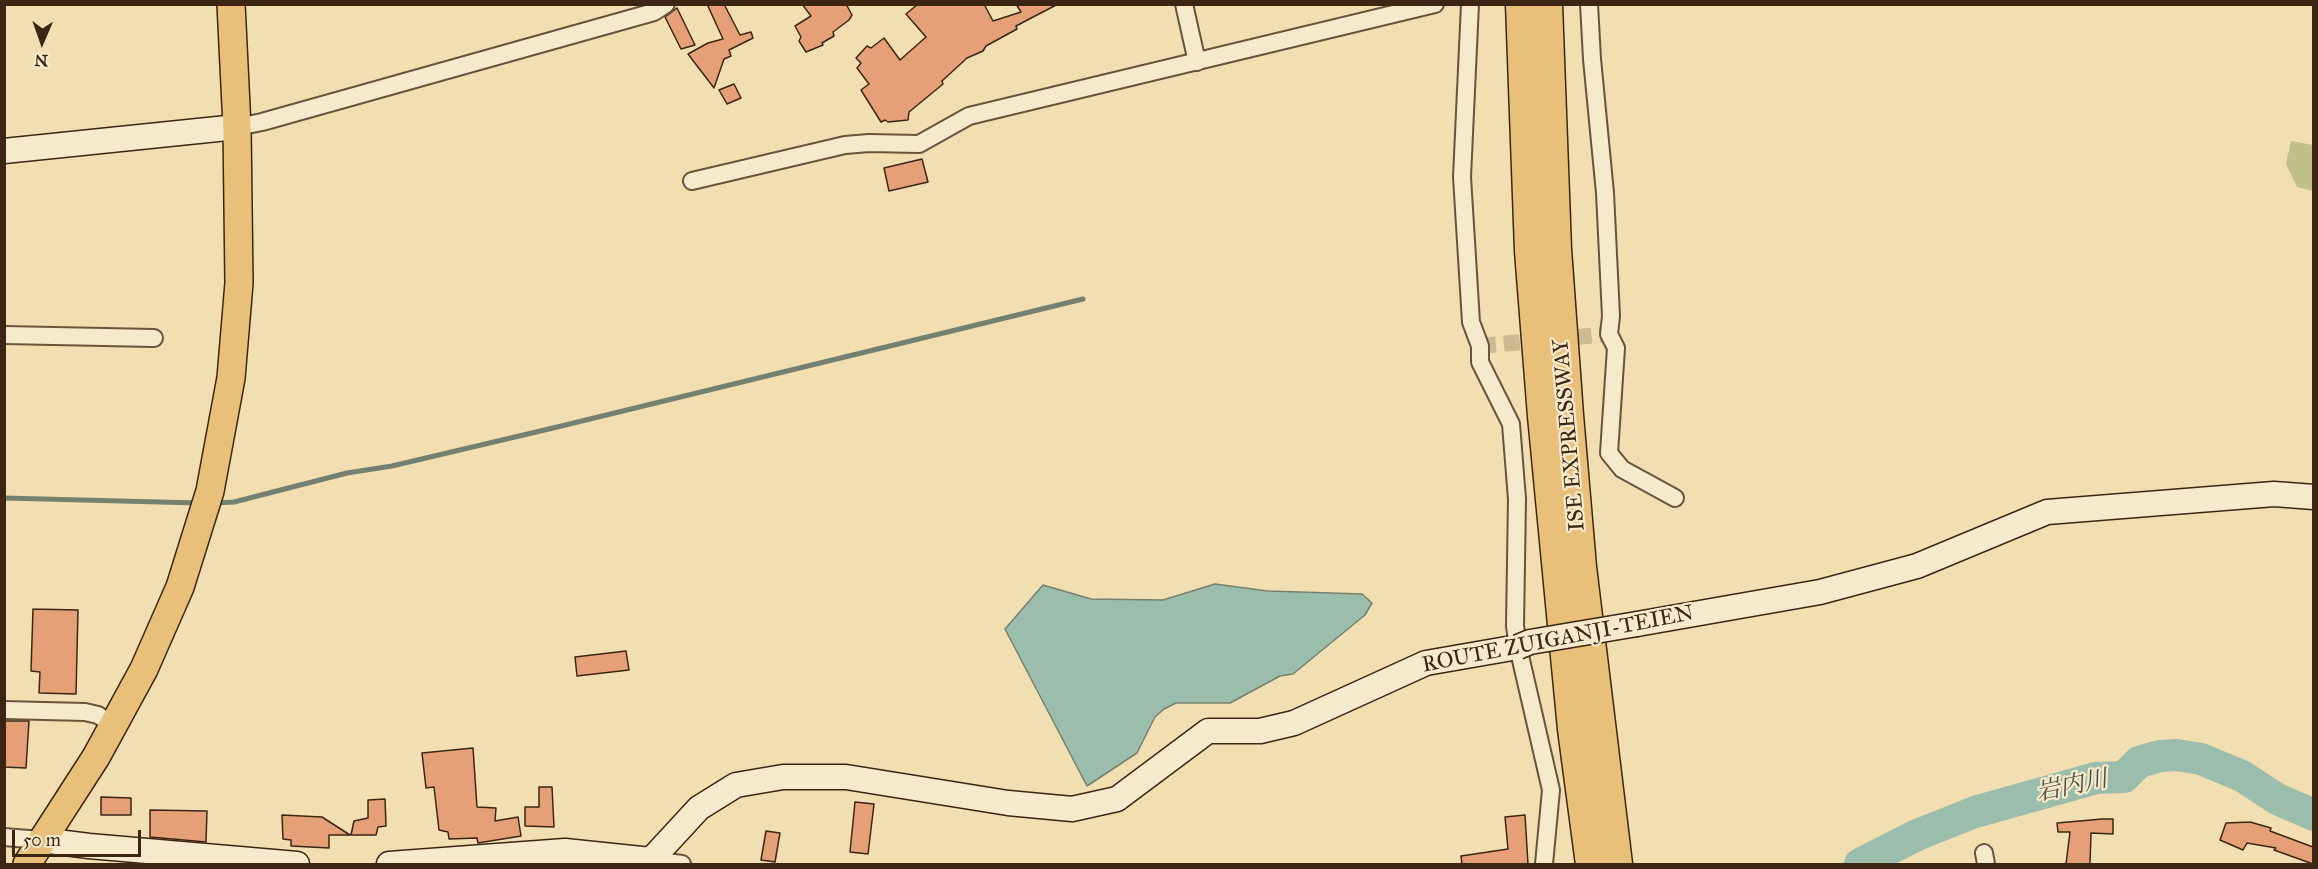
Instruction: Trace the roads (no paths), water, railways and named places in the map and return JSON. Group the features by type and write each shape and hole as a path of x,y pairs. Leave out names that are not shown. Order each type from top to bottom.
{"highway":[{"name":"ISE EXPRESSWAY","path":"1521,4 1530,251 1543,416 1573,729 1591,864"},
{"name":"ISE EXPRESSWAY","path":"1547,4 1556,249 1568,415 1582,579 1617,864"}],"main road":[{"path":"27,864 96,757 144,669 170,612 203,518 210,491 226,414 237,325 239,258 237,127 231,4"},
{"path":"4,151 237,127"},
{"name":"ROUTE ZUIGANJI-TEIEN","path":"651,860 699,808 736,785 783,777 846,777 1008,803 1072,809 1117,799 1208,731 1260,731 1294,723 1426,663 1530,642 1820,592 1917,566 2047,512 2274,494 2313,497"},
{"path":"41,840 297,864"},
{"path":"389,864 565,851 651,860"}],"street":[{"path":"237,127 262,122 654,12 666,4"},
{"path":"1184,4 1197,62"},
{"path":"692,181 845,146 869,143 919,144 969,116 1435,4"},
{"path":"1470,4 1462,177 1471,322 1480,346 1480,362 1511,424 1517,499 1515,626 1551,790 1544,864"},
{"path":"1589,4 1605,193 1611,316 1609,334 1616,348 1609,453 1622,469 1675,498"},
{"path":"4,335 154,338"},
{"path":"4,710 86,712 98,715 114,726"},
{"path":"4,837 41,840"},
{"path":"651,860 682,864"}],"waterway":[{"path":"214,503 234,502 347,473 392,466 1083,299"},
{"path":"4,498 199,503"},
{"name":"岩内川","path":"1860,864 1917,835 1975,812 2096,778 2124,777 2139,762 2160,756 2177,755 2201,759 2242,776 2277,799 2314,815"}],"tunnel":[{"path":"1480,346 1609,334"}]}
